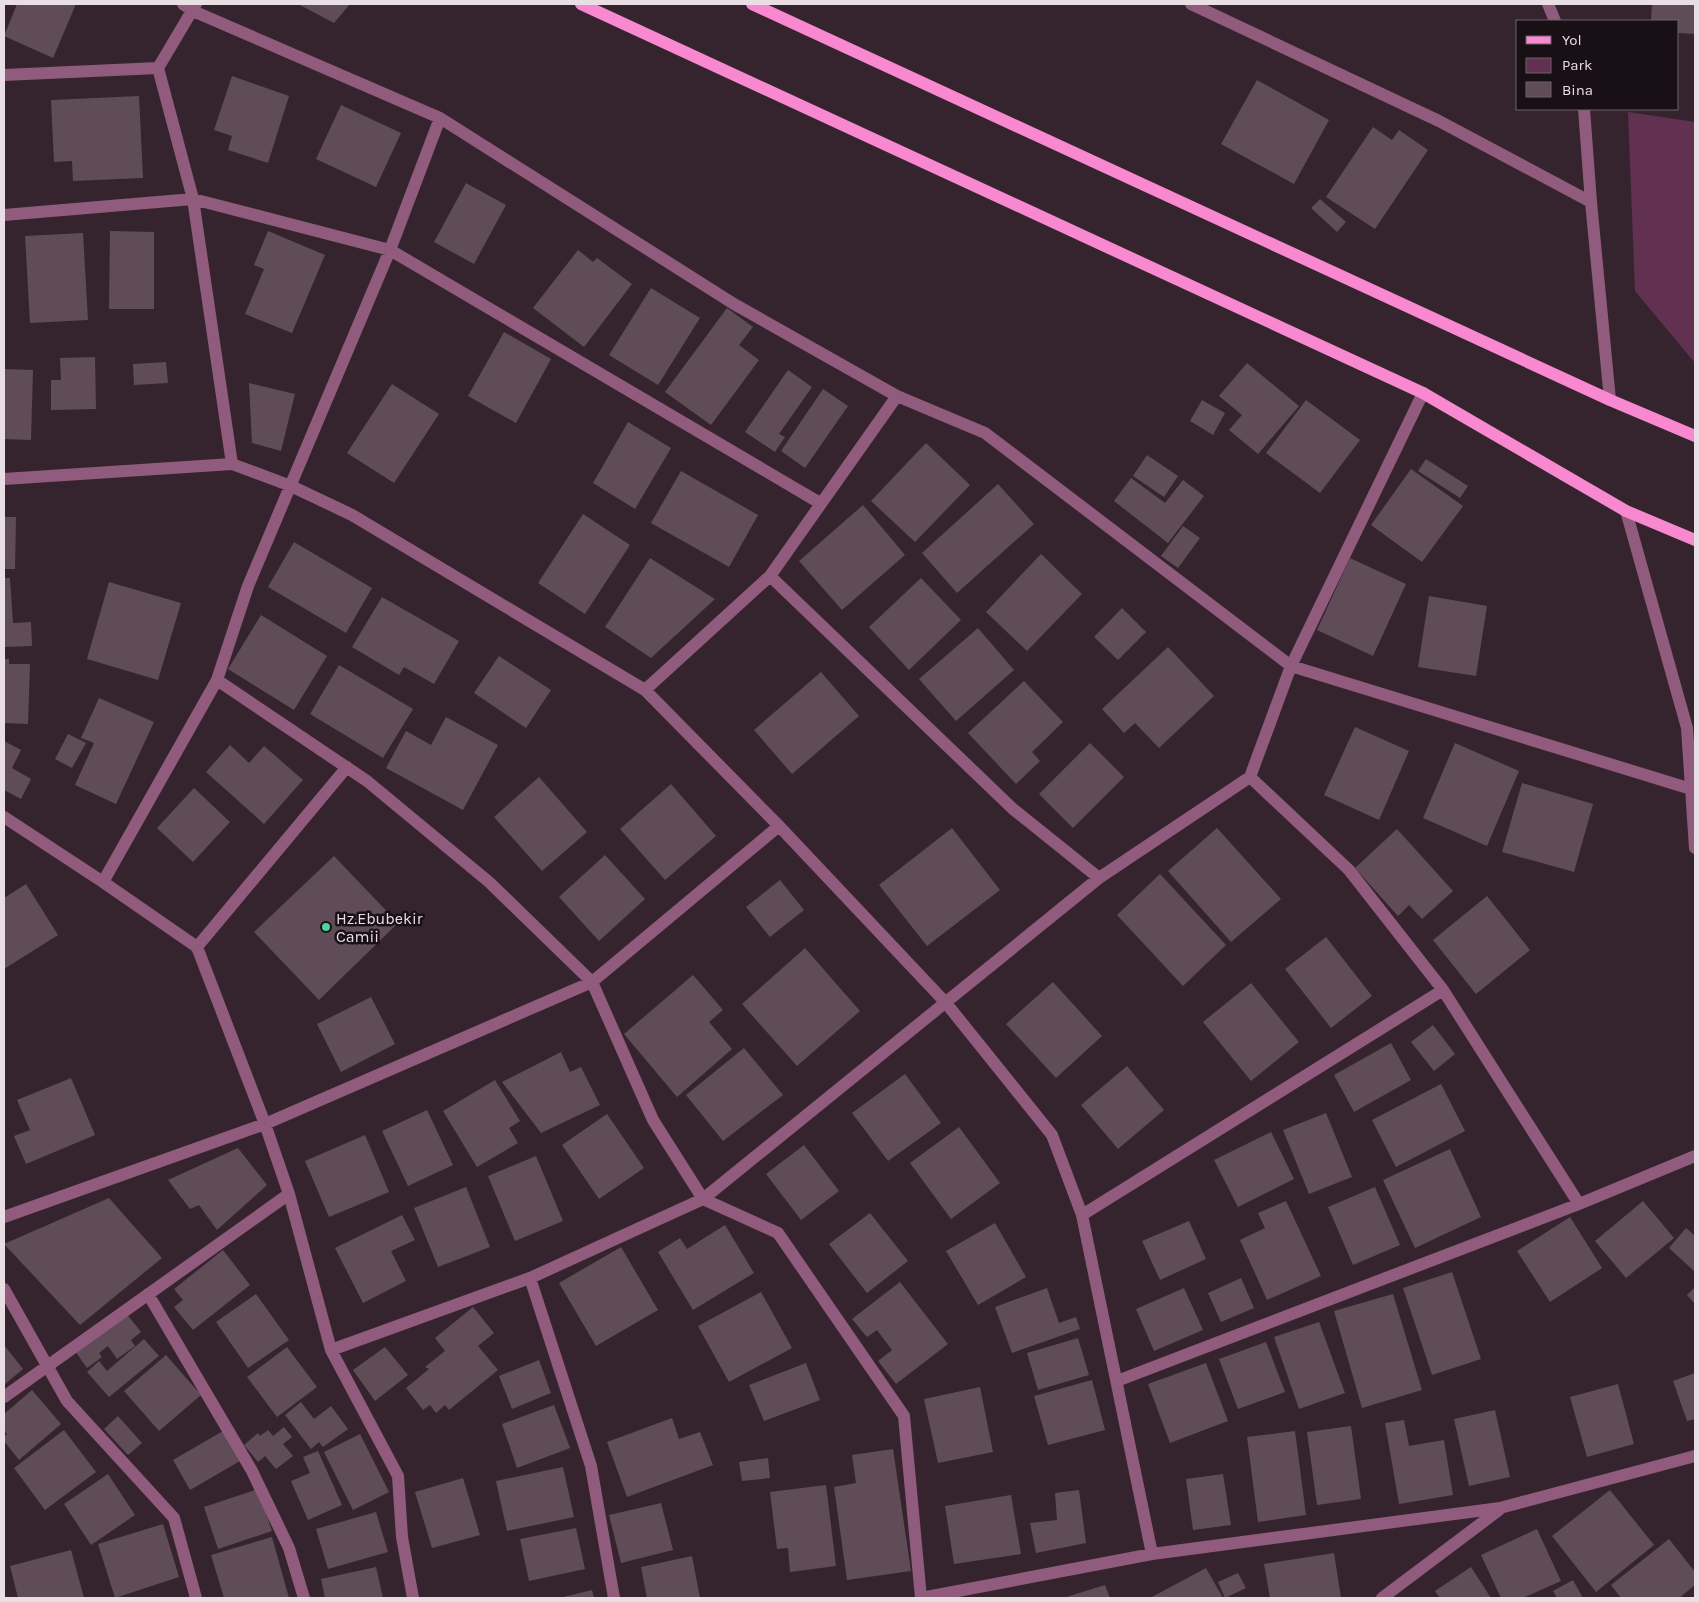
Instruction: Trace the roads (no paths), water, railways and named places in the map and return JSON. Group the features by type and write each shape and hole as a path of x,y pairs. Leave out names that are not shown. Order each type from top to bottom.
{"main road":[{"path":"581,4 1423,393 1626,512 1695,540"},
{"path":"752,4 1610,400 1695,436"}],"street":[{"path":"1191,4 1438,121 1591,202"},
{"path":"1548,4 1554,20"},
{"path":"232,464 192,199 158,68 191,6 440,118 734,304 897,396 984,433 1291,666 1691,789"},
{"path":"4,76 158,68"},
{"path":"1584,110 1610,400"},
{"path":"103,882 217,680 248,586 390,250 440,118"},
{"path":"4,215 192,199 390,250 820,503"},
{"path":"331,1350 530,1278 704,1199 1099,878 1250,776 1291,666 1423,393"},
{"path":"645,690 770,576 897,396"},
{"path":"4,479 232,464 291,486 352,516 645,690 779,826 946,1003 1052,1135 1082,1215 1152,1554"},
{"path":"1626,512 1687,728 1695,848"},
{"path":"770,576 1014,809 1099,878"},
{"path":"217,680 367,781 489,882 592,982 653,1120 704,1199 778,1233 904,1416 921,1598 1152,1554 1500,1508 1695,1456"},
{"path":"197,947 347,767"},
{"path":"1250,776 1349,870 1444,990 1579,1204"},
{"path":"4,817 197,947 289,1194 331,1350 398,1476 402,1537 413,1598"},
{"path":"4,1217 264,1124 592,982 779,826"},
{"path":"1082,1215 1444,990"},
{"path":"1117,1381 1579,1204 1695,1156"},
{"path":"4,1396 289,1194"},
{"path":"530,1278 591,1466 614,1598"},
{"path":"4,1289 67,1401 174,1518 196,1598"},
{"path":"148,1294 252,1471 289,1548 304,1598"},
{"path":"1382,1598 1500,1508"}],"place":[{"name":"Hz.Ebubekir Camii","path":"326,927"}]}
